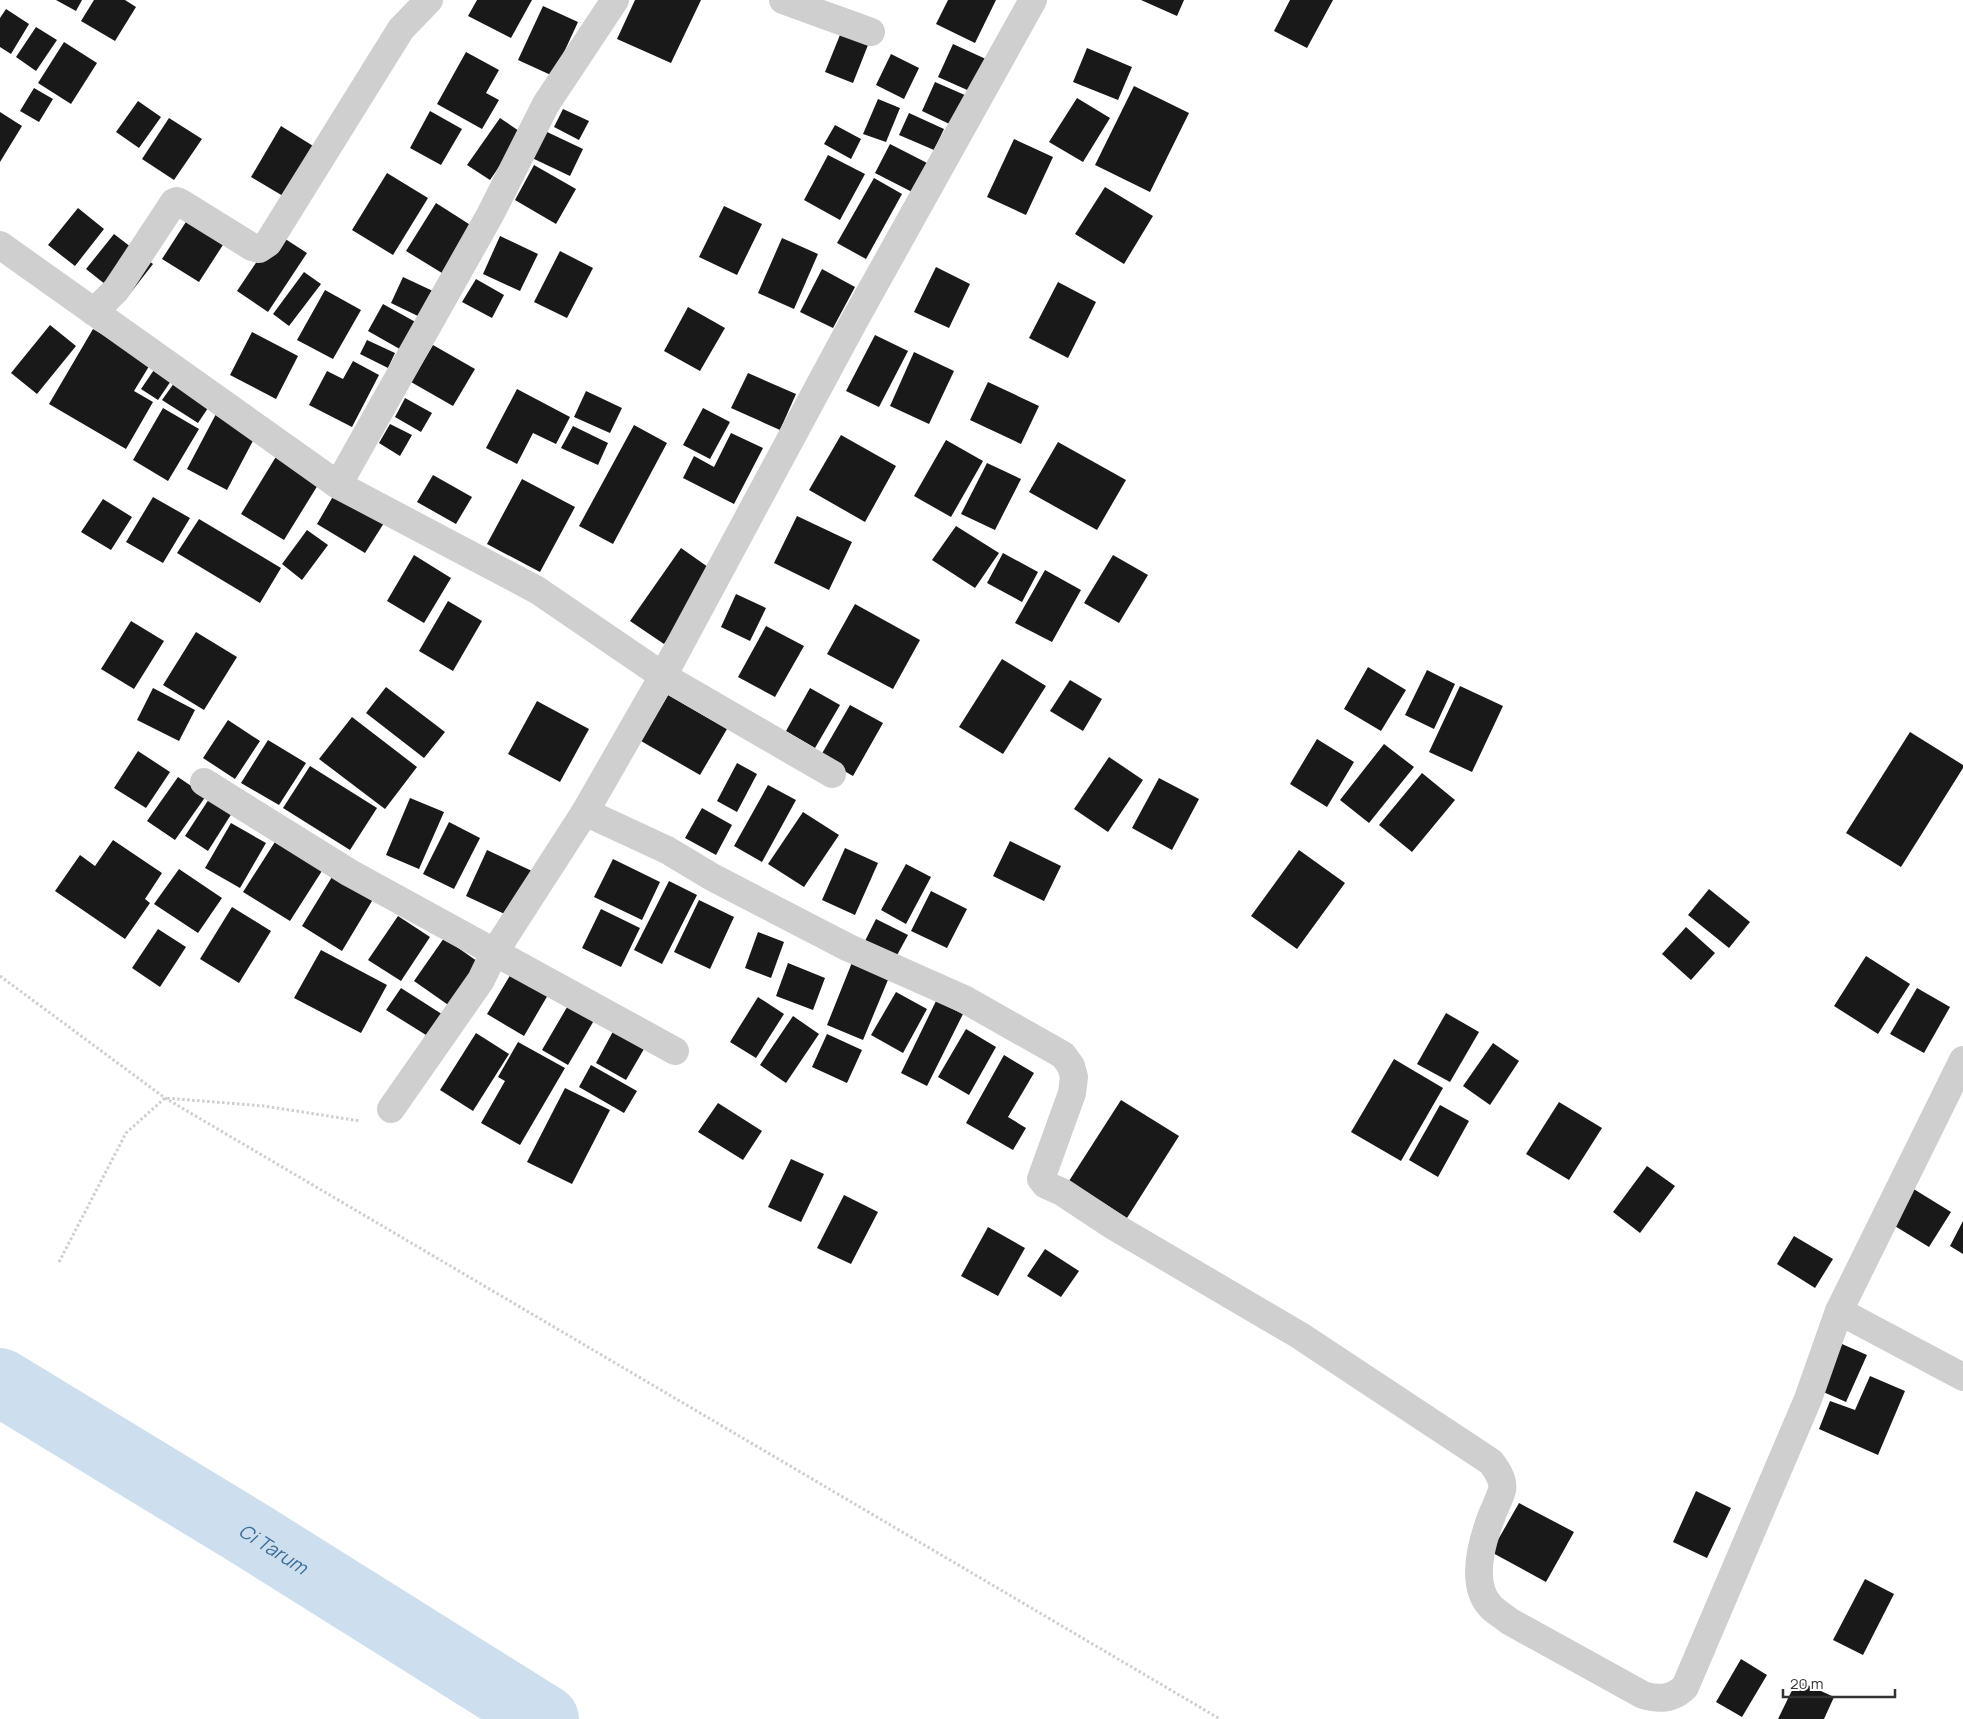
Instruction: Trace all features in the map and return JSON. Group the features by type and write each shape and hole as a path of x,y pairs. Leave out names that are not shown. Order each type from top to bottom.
{"street":[{"path":"94,312 116,290 174,202 181,203 252,247 259,249 268,242 394,41 406,24 429,0"},
{"path":"338,485 490,214 546,104 615,0"},
{"path":"783,0 871,32"},
{"path":"391,1110 480,980 494,953 585,812 663,676 853,323 1033,0"},
{"path":"0,245 338,485 536,590 663,676 832,774"},
{"path":"204,782 350,873 675,1051"},
{"path":"585,812 667,850 712,877 847,946 964,999 1063,1055 1071,1066 1074,1077 1072,1093 1041,1179 1046,1185 1062,1192 1116,1227 1299,1335 1492,1462 1500,1474 1502,1490 1491,1517 1482,1553 1478,1582 1490,1606 1509,1621 1643,1695 1655,1698 1677,1695 1685,1687 1808,1399 1839,1311 1963,1060"},
{"path":"1839,1311 1963,1377"}],"path":[{"path":"0,976 165,1098 1220,1719"},
{"path":"59,1262 126,1133 165,1098 264,1106 358,1121 391,1110"}],"building":[{"path":"56,0 82,0 76,11"},
{"path":"94,0 125,0 136,7 115,41 81,21"},
{"path":"477,0 532,0 511,38 468,16"},
{"path":"635,0 701,0 671,63 617,39"},
{"path":"948,0 996,0 975,43 936,24"},
{"path":"1141,0 1184,0 1177,16"},
{"path":"1290,0 1333,0 1307,48 1274,31"},
{"path":"543,6 578,22 553,76 518,60"},
{"path":"6,9 29,24 11,54 0,47 0,18"},
{"path":"36,27 57,40 36,71 16,57"},
{"path":"842,30 870,40 853,83 825,72"},
{"path":"64,42 97,63 71,104 38,83"},
{"path":"953,44 988,60 974,93 938,77"},
{"path":"1087,48 1132,67 1118,100 1073,82"},
{"path":"466,52 499,70 486,93 499,100 482,129 437,104"},
{"path":"891,54 919,68 904,99 876,85"},
{"path":"935,82 974,99 960,129 922,111"},
{"path":"1134,86 1189,113 1150,192 1095,165"},
{"path":"34,88 53,99 39,122 20,111"},
{"path":"1077,98 1110,118 1083,162 1049,142"},
{"path":"878,99 900,108 886,142 863,134"},
{"path":"138,101 161,117 139,148 116,132"},
{"path":"563,109 589,121 579,140 554,127"},
{"path":"430,111 462,129 441,165 410,148"},
{"path":"0,112 22,126 0,162"},
{"path":"909,113 944,129 934,150 899,135"},
{"path":"169,118 202,139 174,180 142,159"},
{"path":"500,118 522,133 490,180 467,165"},
{"path":"835,125 861,139 851,159 824,144"},
{"path":"281,126 318,149 288,199 251,177"},
{"path":"545,131 583,149 570,176 532,158"},
{"path":"1014,139 1053,157 1026,215 987,197"},
{"path":"890,144 931,165 916,194 875,173"},
{"path":"828,155 865,174 840,220 804,200"},
{"path":"534,165 576,189 556,224 515,200"},
{"path":"387,173 428,198 393,255 352,230"},
{"path":"874,178 902,194 866,259 837,243"},
{"path":"1105,187 1153,216 1124,264 1075,234"},
{"path":"436,203 472,226 442,273 406,251"},
{"path":"724,206 762,224 737,275 699,257"},
{"path":"78,208 104,229 75,266 48,245"},
{"path":"193,211 230,234 199,282 162,259"},
{"path":"276,233 307,253 268,312 237,291"},
{"path":"114,234 153,264 125,300 86,269"},
{"path":"500,236 538,254 520,291 483,274"},
{"path":"782,238 818,254 794,309 758,293"},
{"path":"560,251 593,268 567,318 534,302"},
{"path":"936,267 970,284 949,328 914,312"},
{"path":"822,269 855,287 833,328 800,312"},
{"path":"304,272 321,284 289,326 273,314"},
{"path":"403,277 435,292 422,318 391,303"},
{"path":"476,279 504,295 492,318 462,302"},
{"path":"1058,282 1096,302 1068,358 1029,338"},
{"path":"325,290 361,310 333,359 297,340"},
{"path":"383,304 419,324 405,352 368,331"},
{"path":"688,307 725,328 700,371 664,351"},
{"path":"50,325 76,346 37,394 11,373"},
{"path":"93,329 151,363 134,391 153,402 126,449 49,404"},
{"path":"252,332 298,356 276,399 230,375"},
{"path":"875,335 908,351 879,407 846,391"},
{"path":"367,340 395,353 388,368 360,354"},
{"path":"433,345 475,369 453,406 411,382"},
{"path":"914,352 954,371 929,424 890,406"},
{"path":"353,361 379,375 352,427 309,405 327,371 343,379"},
{"path":"158,364 175,375 158,400 141,389"},
{"path":"748,373 796,394 780,430 731,408"},
{"path":"177,379 212,402 198,423 162,400"},
{"path":"988,382 1039,406 1021,444 970,420"},
{"path":"517,389 570,417 556,444 533,433 517,464 486,448"},
{"path":"586,391 622,408 610,433 574,417"},
{"path":"405,398 432,413 421,432 395,417"},
{"path":"163,408 199,429 168,481 133,460"},
{"path":"703,408 730,422 710,459 683,445"},
{"path":"216,414 256,435 227,490 187,469"},
{"path":"390,424 412,435 400,456 379,443"},
{"path":"634,425 667,443 613,544 579,526"},
{"path":"573,426 608,443 598,465 561,448"},
{"path":"731,433 763,448 734,504 683,478 694,456 714,467"},
{"path":"841,435 896,466 865,522 809,490"},
{"path":"946,440 983,461 951,517 914,496"},
{"path":"1058,442 1126,480 1097,530 1029,492"},
{"path":"277,455 321,480 284,540 241,514"},
{"path":"987,463 1021,479 995,530 961,514"},
{"path":"433,475 472,497 456,524 417,502"},
{"path":"522,479 575,507 540,572 487,544"},
{"path":"335,493 384,523 365,553 317,524"},
{"path":"153,497 190,518 163,563 126,542"},
{"path":"103,499 132,517 111,550 81,532"},
{"path":"797,516 852,542 829,590 774,563"},
{"path":"199,519 281,568 260,603 177,553"},
{"path":"956,526 999,553 975,588 932,560"},
{"path":"307,530 328,545 302,580 282,564"},
{"path":"681,548 715,572 664,644 630,621"},
{"path":"1003,553 1038,572 1022,602 987,583"},
{"path":"414,555 451,578 424,623 387,601"},
{"path":"1113,555 1148,575 1119,623 1084,603"},
{"path":"1045,570 1081,590 1052,642 1015,623"},
{"path":"736,594 766,608 750,641 721,627"},
{"path":"448,601 482,621 453,671 419,651"},
{"path":"855,604 920,640 893,689 827,654"},
{"path":"131,621 164,641 134,689 101,669"},
{"path":"766,626 804,646 775,697 738,677"},
{"path":"196,632 237,657 204,710 163,685"},
{"path":"1002,659 1046,686 1003,754 959,727"},
{"path":"1368,667 1406,690 1381,731 1344,709"},
{"path":"1427,670 1455,684 1434,729 1405,715"},
{"path":"1070,680 1102,699 1083,731 1050,711"},
{"path":"1460,686 1503,706 1472,772 1429,752"},
{"path":"386,687 445,732 424,758 366,713"},
{"path":"153,688 195,710 179,741 137,720"},
{"path":"810,688 840,705 815,748 786,731"},
{"path":"668,695 727,729 700,775 641,741"},
{"path":"537,701 589,729 560,782 508,754"},
{"path":"850,705 883,723 853,776 820,757"},
{"path":"352,717 417,767 385,809 319,759"},
{"path":"228,720 260,741 235,779 203,758"},
{"path":"1910,732 1963,765 1963,768 1901,867 1846,833"},
{"path":"1317,739 1354,762 1327,807 1290,784"},
{"path":"268,740 306,763 279,805 241,783"},
{"path":"1384,744 1414,767 1369,823 1340,800"},
{"path":"138,751 170,772 146,808 114,788"},
{"path":"1109,757 1143,780 1108,832 1074,809"},
{"path":"737,763 757,774 737,812 717,801"},
{"path":"310,766 377,808 350,850 283,808"},
{"path":"1422,773 1455,800 1412,852 1379,825"},
{"path":"178,777 206,796 175,840 147,821"},
{"path":"1159,778 1199,799 1172,850 1132,828"},
{"path":"768,785 796,800 762,862 734,846"},
{"path":"410,798 444,812 419,869 386,855"},
{"path":"209,799 232,813 208,851 185,836"},
{"path":"702,808 732,825 716,855 685,838"},
{"path":"803,812 839,835 804,887 768,864"},
{"path":"449,822 480,838 454,889 423,874"},
{"path":"231,823 266,843 240,888 205,868"},
{"path":"280,834 327,863 290,921 243,892"},
{"path":"113,840 162,873 145,899 150,903 125,939 55,891 80,855 95,866"},
{"path":"1010,841 1061,866 1044,901 993,876"},
{"path":"845,848 878,863 855,915 822,900"},
{"path":"487,850 532,871 511,917 466,896"},
{"path":"1299,850 1345,883 1297,949 1251,916"},
{"path":"613,859 660,882 642,920 594,897"},
{"path":"906,864 931,877 906,924 881,910"},
{"path":"179,869 222,898 198,933 154,904"},
{"path":"335,872 375,896 342,951 302,926"},
{"path":"669,881 697,895 662,964 634,950"},
{"path":"1709,889 1750,922 1729,948 1688,915"},
{"path":"931,891 967,909 947,948 911,931"},
{"path":"699,900 734,917 710,969 674,952"},
{"path":"232,907 271,931 239,983 200,959"},
{"path":"601,909 640,928 621,967 582,948"},
{"path":"398,916 430,937 401,981 368,960"},
{"path":"876,919 908,935 896,957 865,941"},
{"path":"1686,927 1715,953 1691,980 1662,954"},
{"path":"158,929 186,947 160,987 132,968"},
{"path":"758,932 784,942 771,978 745,968"},
{"path":"444,938 484,966 454,1009 414,981"},
{"path":"321,950 387,985 361,1033 294,998"},
{"path":"1866,956 1910,984 1878,1034 1834,1006"},
{"path":"853,960 890,975 863,1040 827,1025"},
{"path":"788,963 825,978 813,1010 776,996"},
{"path":"515,967 552,988 524,1036 487,1014"},
{"path":"401,988 448,1018 434,1040 386,1010"},
{"path":"1917,988 1950,1007 1924,1053 1890,1034"},
{"path":"896,992 927,1009 903,1053 871,1035"},
{"path":"758,997 784,1014 756,1058 730,1042"},
{"path":"936,1001 963,1014 927,1086 901,1073"},
{"path":"570,1002 596,1017 568,1065 542,1050"},
{"path":"1446,1013 1479,1032 1450,1082 1417,1064"},
{"path":"793,1016 819,1034 786,1083 760,1065"},
{"path":"617,1024 648,1042 626,1080 596,1063"},
{"path":"966,1029 996,1047 969,1095 938,1077"},
{"path":"476,1033 509,1054 473,1111 440,1090"},
{"path":"827,1034 862,1050 847,1083 812,1067"},
{"path":"518,1042 565,1068 520,1145 481,1123 505,1081 498,1077"},
{"path":"1493,1043 1519,1061 1490,1105 1463,1086"},
{"path":"1004,1055 1034,1073 1008,1117 1026,1128 1013,1150 966,1123"},
{"path":"1394,1059 1443,1088 1401,1161 1351,1132"},
{"path":"591,1065 637,1091 624,1113 579,1087"},
{"path":"565,1088 610,1110 572,1184 527,1162"},
{"path":"1121,1100 1179,1136 1127,1218 1069,1181"},
{"path":"1559,1102 1602,1128 1569,1180 1526,1154"},
{"path":"718,1103 762,1131 743,1160 698,1132"},
{"path":"1440,1105 1469,1121 1438,1177 1409,1160"},
{"path":"791,1159 824,1174 801,1222 768,1207"},
{"path":"1647,1166 1675,1186 1640,1233 1613,1212"},
{"path":"1912,1188 1951,1212 1929,1247 1890,1223"},
{"path":"844,1195 878,1212 851,1264 817,1248"},
{"path":"1963,1221 1963,1254 1950,1246"},
{"path":"988,1227 1025,1248 998,1296 961,1276"},
{"path":"1794,1236 1833,1259 1815,1288 1777,1264"},
{"path":"1045,1249 1079,1271 1061,1297 1027,1276"},
{"path":"1842,1344 1867,1355 1846,1402 1821,1391"},
{"path":"1870,1376 1905,1391 1878,1455 1819,1429 1830,1401 1855,1410"},
{"path":"1696,1491 1731,1508 1707,1558 1673,1542"},
{"path":"1519,1503 1574,1532 1546,1582 1491,1552"},
{"path":"1865,1579 1894,1594 1863,1655 1833,1640"},
{"path":"1741,1659 1767,1675 1742,1717 1716,1702"},
{"path":"1797,1680 1834,1697 1824,1719 1778,1719"}],"waterway":[{"name":"Ci Tarum","path":"0,1382 245,1531 545,1719"}]}
